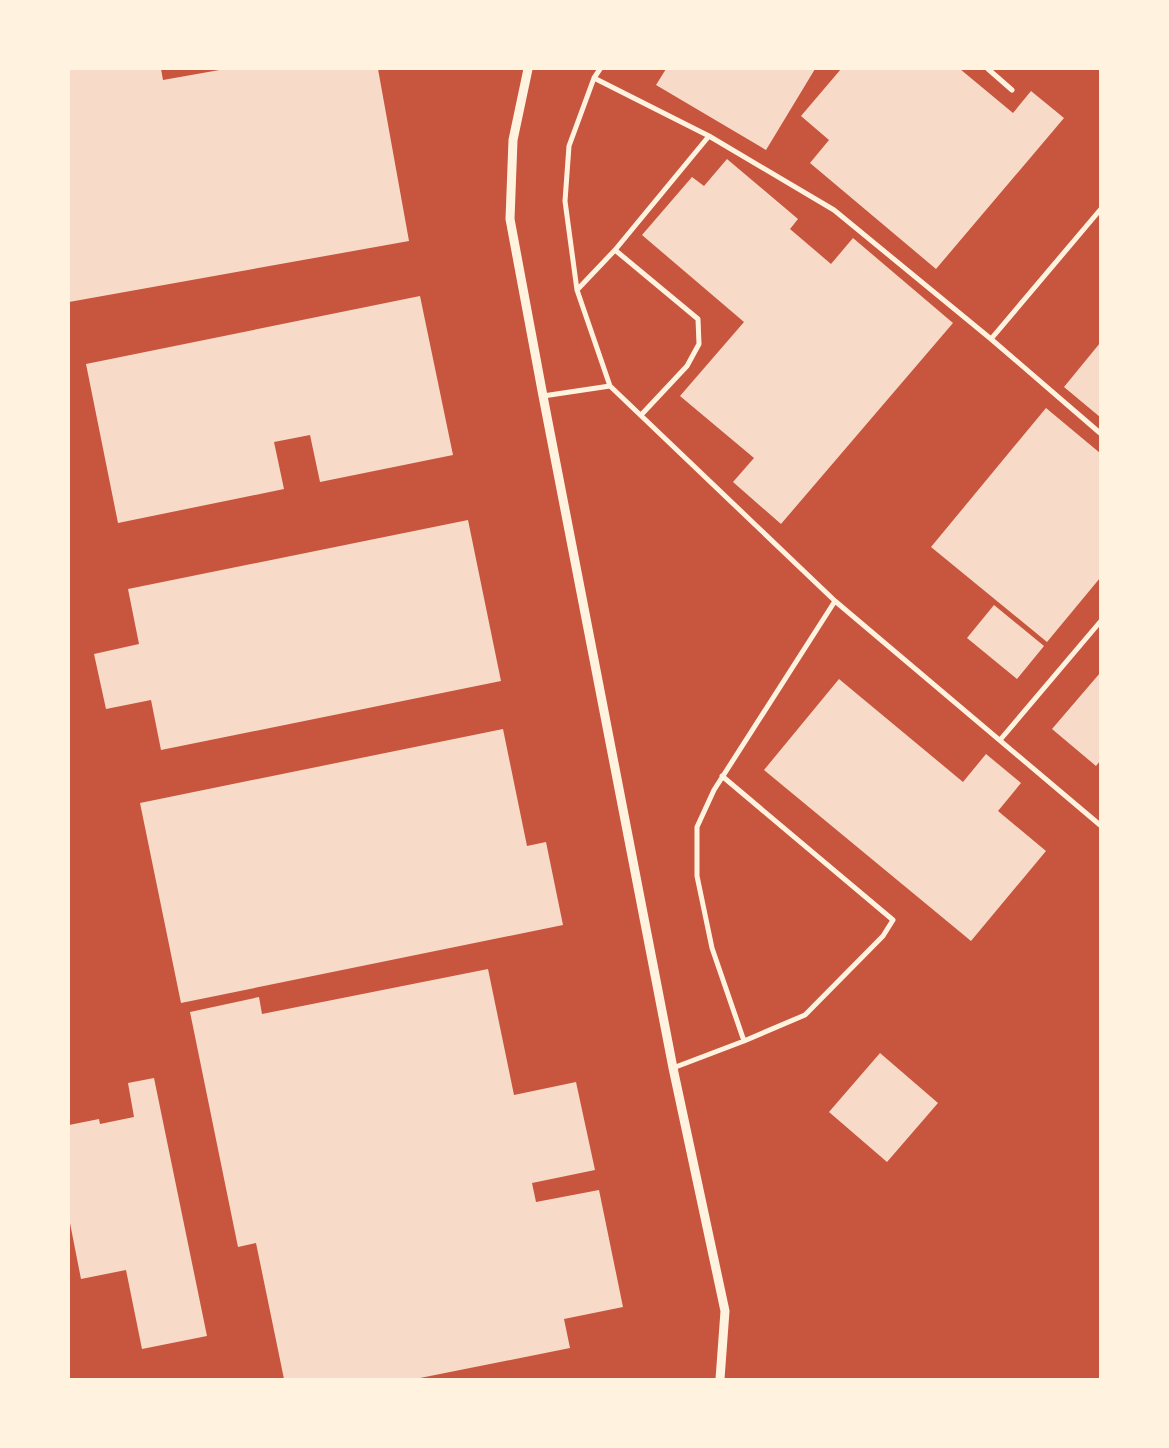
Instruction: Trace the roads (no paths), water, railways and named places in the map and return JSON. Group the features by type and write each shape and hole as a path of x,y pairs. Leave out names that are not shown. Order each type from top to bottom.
{"street":[{"path":"528,69 513,140 510,219 674,1068 725,1311 720,1379"},
{"path":"600,69 594,78 569,146 565,201 578,290 610,386 642,414 835,601 1100,826"},
{"path":"988,69 1012,90"},
{"path":"594,78 709,136 834,210 991,339 1100,433"},
{"path":"578,290 616,250 709,136"},
{"path":"991,339 1100,210"},
{"path":"616,250 698,319 699,344 687,366 642,414"},
{"path":"543,396 610,386"},
{"path":"744,1041 712,948 697,876 697,827 722,776 835,601"},
{"path":"1000,740 1100,622"},
{"path":"674,1068 804,1015 883,936 893,920 722,776"}]}
